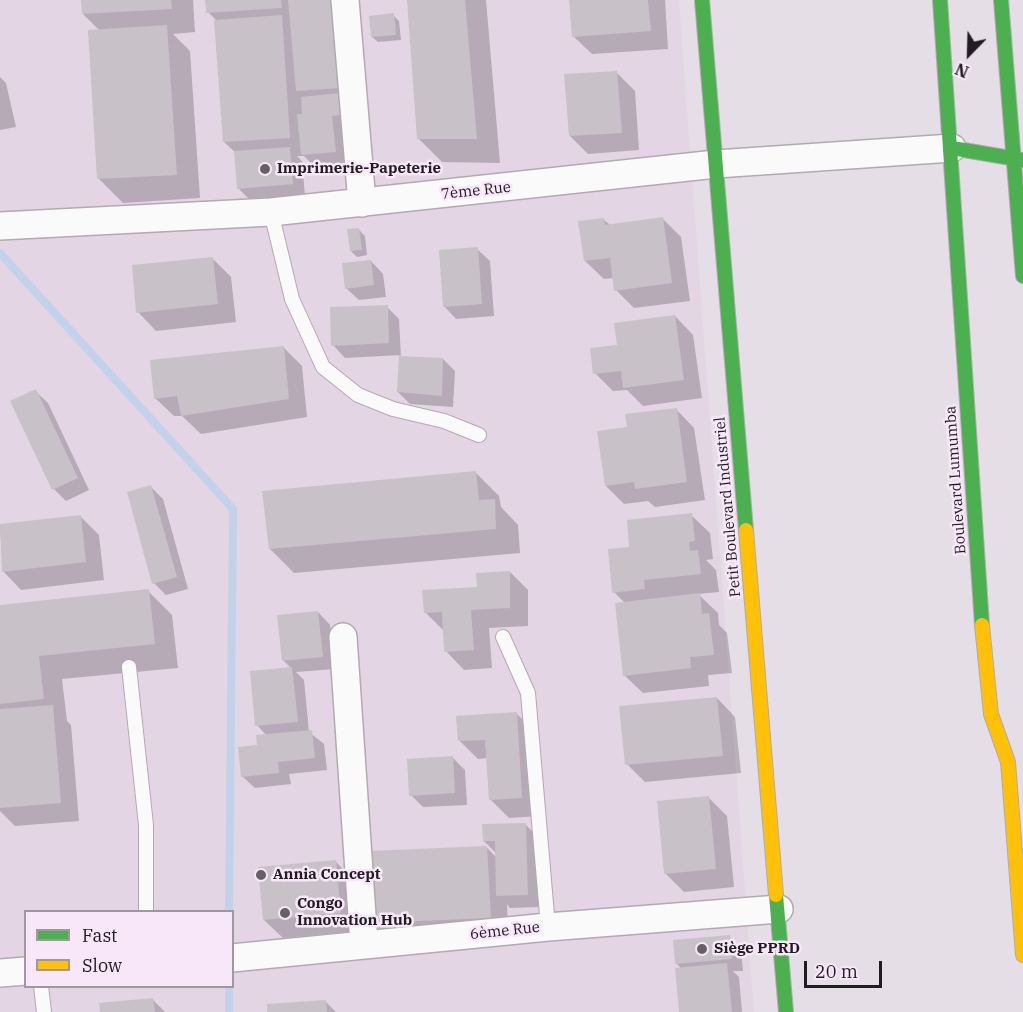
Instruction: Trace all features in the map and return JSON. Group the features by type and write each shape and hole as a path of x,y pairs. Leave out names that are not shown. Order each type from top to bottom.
{"main road":[{"name":"Petit Boulevard Industriel","path":"702,0 786,1012"},
{"name":"Boulevard Lumumba","path":"940,0 952,148 985,663 991,714 1016,762 1023,955"},
{"path":"1001,0 1018,159 1023,276"},
{"path":"952,148 1018,159"}],"street":[{"path":"345,0 362,203"},
{"name":"7ème Rue","path":"0,226 271,212 716,164 952,148"},
{"path":"343,637 364,945"},
{"name":"6ème Rue","path":"234,958 548,927 779,909"},
{"path":"0,973 24,971"}],"lane":[{"path":"271,212 292,299 323,367 358,395 393,409 444,421 479,435"},
{"path":"503,637 528,693 548,927"},
{"path":"129,667 146,825 146,910"},
{"path":"41,988 44,1012"}],"shaded area":[{"path":"0,0 679,0 754,1012 0,1012"}],"building":[{"path":"81,0 171,0 172,9 82,14"},
{"path":"205,0 281,0 282,8 206,13"},
{"path":"288,0 332,0 340,88 296,91"},
{"path":"407,0 465,0 477,139 417,139"},
{"path":"569,0 648,0 651,31 572,37"},
{"path":"394,13 396,35 371,37 369,16"},
{"path":"282,15 290,138 223,142 214,20"},
{"path":"167,25 177,175 97,179 88,30"},
{"path":"617,71 622,133 569,136 564,74"},
{"path":"340,93 343,115 332,116 336,152 301,155 297,114 302,114 301,97"},
{"path":"290,147 293,184 237,189 234,151"},
{"path":"663,217 672,283 614,291 610,258 584,261 578,221 604,218 605,225"},
{"path":"359,228 362,250 350,251 347,229"},
{"path":"478,247 482,304 443,307 439,250"},
{"path":"213,257 218,304 136,313 132,265"},
{"path":"371,260 374,285 345,289 342,263"},
{"path":"388,305 389,343 331,346 330,307"},
{"path":"675,315 684,380 623,388 621,371 593,374 590,348 617,345 614,323"},
{"path":"284,346 289,399 181,416 177,396 154,399 150,360"},
{"path":"399,356 443,358 442,396 397,392"},
{"path":"36,389 78,478 52,490 10,401"},
{"path":"677,408 687,482 635,489 634,482 605,486 597,431 627,427 625,414"},
{"path":"476,471 479,500 495,499 496,529 269,549 262,491"},
{"path":"151,485 177,577 152,584 127,492"},
{"path":"692,513 695,541 689,542 690,551 698,550 701,574 644,580 645,589 612,593 608,549 629,547 627,520"},
{"path":"81,515 86,562 2,572 0,524"},
{"path":"510,571 510,608 471,610 474,650 444,652 442,612 424,613 422,590 477,587 476,573"},
{"path":"149,589 155,644 39,656 44,699 0,704 0,605"},
{"path":"700,593 702,614 709,613 714,655 690,657 691,668 623,676 615,603"},
{"path":"318,611 323,657 282,661 277,615"},
{"path":"292,667 298,722 255,726 250,671"},
{"path":"717,697 723,756 625,765 619,706"},
{"path":"53,705 61,803 0,808 0,709"},
{"path":"517,712 522,798 489,800 485,740 458,741 456,716"},
{"path":"312,730 315,758 278,762 279,773 241,777 238,747 257,745 256,735"},
{"path":"453,756 455,793 409,796 407,759"},
{"path":"709,796 716,869 664,874 657,801"},
{"path":"526,823 528,895 496,896 495,841 483,841 482,824"},
{"path":"487,846 491,918 373,923 369,851"},
{"path":"336,860 341,913 263,920 258,867"},
{"name":"Siège PPRD","path":"730,935 732,959 675,964 673,940"},
{"path":"727,963 732,1012 679,1012 675,968"},
{"path":"153,998 155,1012 100,1012 99,1003"},
{"path":"326,1000 327,1012 267,1012 267,1004"}],"waterway":[{"path":"0,253 233,509 229,910"},
{"path":"229,988 229,1012"}],"traffic: fast":[{"path":"702,0 746,530"},
{"path":"940,0 982,625"},
{"path":"1001,0 1023,276"},
{"path":"952,148 1023,160"},
{"path":"776,895 786,1012"}],"traffic: slow":[{"path":"746,530 776,895"},
{"path":"982,625 991,714 1008,762 1023,955"}],"place":[{"name":"Imprimerie-Papeterie","path":"265,169"},
{"name":"Annia Concept","path":"261,875"},
{"name":"Congo Innovation Hub","path":"285,913"},
{"name":"Siège PPRD","path":"702,949"}]}
